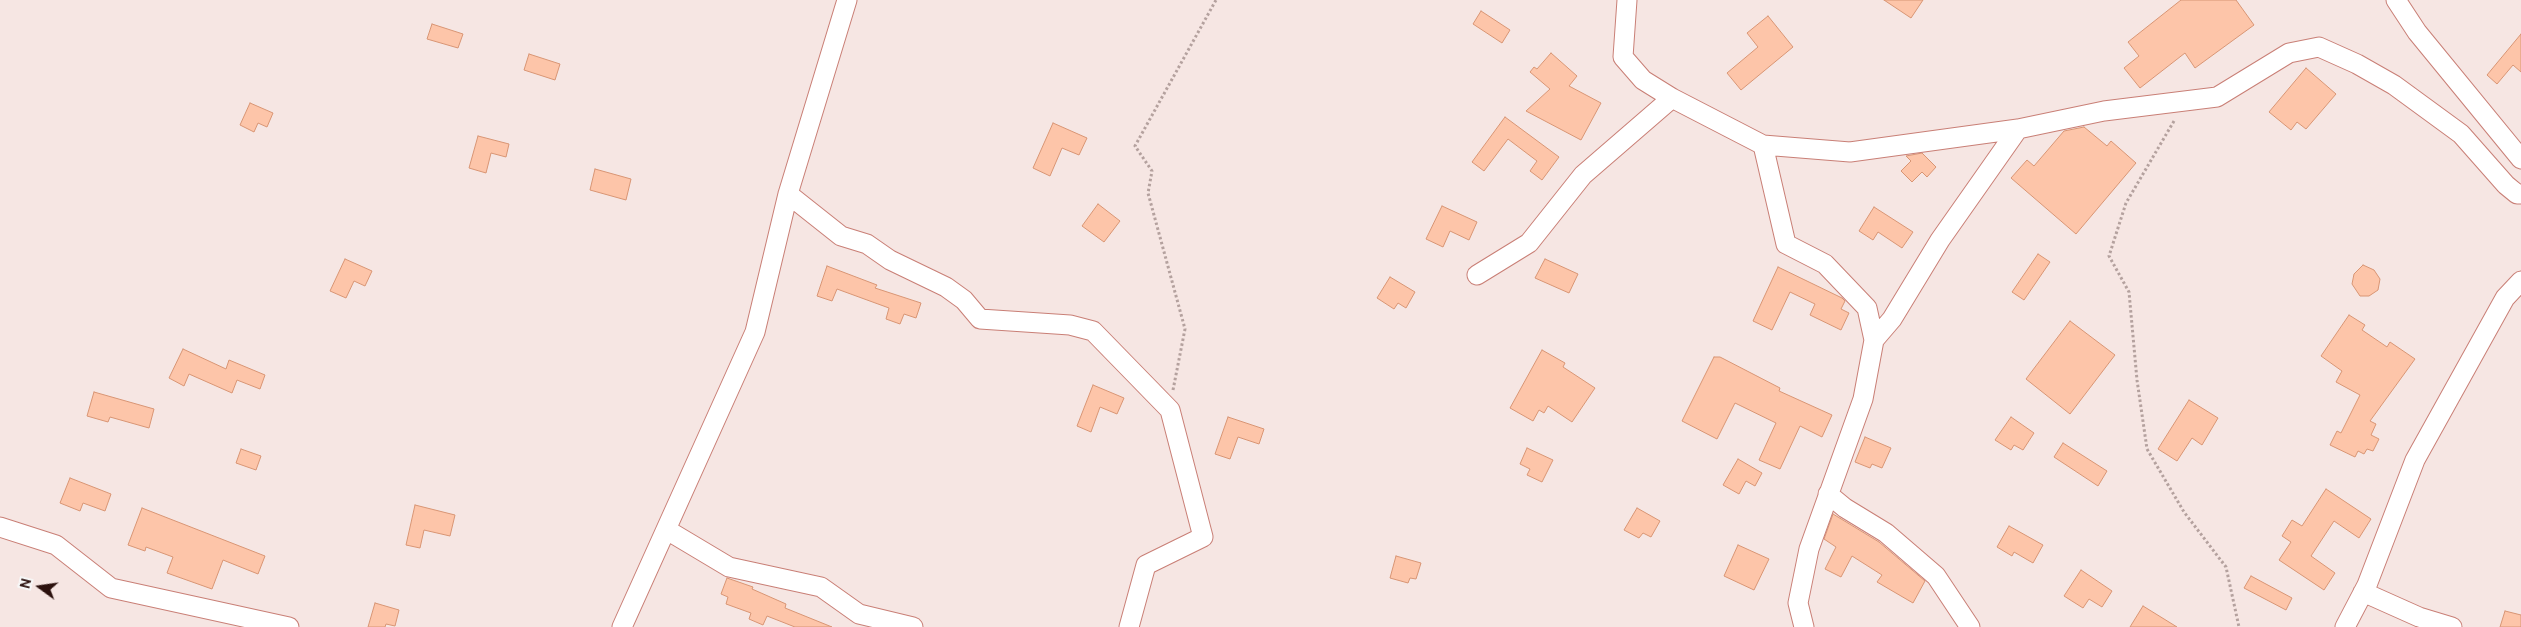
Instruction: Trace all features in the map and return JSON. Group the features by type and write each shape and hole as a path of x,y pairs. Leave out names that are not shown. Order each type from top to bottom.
{"street":[{"path":"622,627 755,332 788,194 847,0"},
{"path":"1627,0 1623,57 1643,80 1672,98 1763,145 1850,152 2018,129 2104,111 2217,97 2289,53 2319,46 2357,64 2402,91 2461,134 2506,185 2517,194 2521,194"},
{"path":"2396,0 2417,32 2521,159"},
{"path":"1477,275 1529,243 1583,174 1672,98"},
{"path":"1874,340 1892,319 1940,240 2018,129"},
{"path":"1763,145 1786,244 1825,264 1867,308 1874,340 1863,399 1809,549 1798,603 1804,627"},
{"path":"788,194 841,236 868,244 890,260 946,287 964,300 980,319 1070,325 1093,331 1170,410 1203,538 1146,565 1129,627"},
{"path":"2346,627 2363,592 2415,460 2505,298 2521,281"},
{"path":"1828,494 1845,508 1886,533 1936,576 1970,627"},
{"path":"0,527 56,545 111,588 289,627"},
{"path":"667,530 729,568 821,587 859,614 913,627"},
{"path":"2363,592 2419,617 2452,627"}],"path":[{"path":"1170,410 1185,330 1148,193 1152,171 1135,146 1216,0"},
{"path":"2186,101 2126,203 2109,256 2129,292 2137,380 2147,450 2184,512 2226,567 2239,627"}],"building":[{"path":"1884,0 1923,0 1911,18"},
{"path":"2181,0 2236,0 2254,25 2195,68 2185,53 2140,88 2124,68 2139,56 2128,42"},
{"path":"1481,11 1510,30 1502,43 1473,24"},
{"path":"1768,16 1793,47 1741,90 1727,73 1758,47 1747,33"},
{"path":"432,24 463,34 458,48 427,39"},
{"path":"2521,34 2521,72 2513,65 2497,84 2487,75"},
{"path":"1551,53 1577,76 1569,86 1601,103 1581,140 1526,111 1550,89 1530,72 1534,67 1537,69"},
{"path":"529,54 560,64 555,80 524,70"},
{"path":"2306,68 2336,94 2306,129 2297,122 2291,130 2269,112"},
{"path":"250,103 273,113 267,127 258,123 254,132 240,125"},
{"path":"1505,117 1559,157 1542,180 1530,171 1537,161 1508,139 1484,171 1472,162"},
{"path":"1053,123 1087,138 1079,155 1062,148 1050,176 1033,168"},
{"path":"2084,127 2107,146 2111,141 2136,163 2076,234 2011,178 2027,160 2034,166 2064,131"},
{"path":"478,136 509,144 506,157 491,153 486,173 469,168"},
{"path":"1922,153 1936,167 1927,177 1922,172 1912,182 1901,171 1911,161 1906,156"},
{"path":"595,169 631,179 626,200 590,190"},
{"path":"1098,204 1120,221 1104,242 1082,226"},
{"path":"1442,206 1477,222 1469,240 1450,231 1443,247 1426,239"},
{"path":"1874,207 1913,232 1902,248 1878,232 1873,240 1859,231"},
{"path":"2038,254 2050,262 2024,300 2012,292"},
{"path":"345,259 372,271 365,286 354,281 346,298 330,291"},
{"path":"1545,259 1578,274 1569,293 1535,278"},
{"path":"2363,265 2374,270 2380,279 2378,290 2369,296 2360,296 2352,284 2354,274"},
{"path":"827,266 877,285 875,288 921,303 916,318 904,314 900,324 886,319 889,308 837,289 832,301 817,296"},
{"path":"1778,267 1845,301 1841,309 1849,313 1841,330 1810,315 1815,304 1790,292 1772,330 1753,321"},
{"path":"1390,277 1415,292 1406,308 1398,303 1394,309 1377,298"},
{"path":"2349,315 2365,325 2362,330 2387,347 2390,342 2415,359 2370,421 2376,424 2371,435 2379,439 2373,451 2367,449 2364,454 2358,451 2355,457 2330,445 2337,431 2341,433 2360,395 2336,382 2342,371 2321,356"},
{"path":"2070,321 2115,355 2070,414 2026,379"},
{"path":"183,349 226,369 229,360 265,375 260,389 237,380 232,393 189,374 184,386 169,378"},
{"path":"1542,350 1565,363 1563,367 1595,388 1572,422 1548,406 1544,413 1539,410 1533,421 1510,408"},
{"path":"1714,357 1720,357 1780,388 1779,391 1832,415 1822,437 1800,426 1780,469 1759,460 1776,423 1735,403 1717,439 1682,421"},
{"path":"1093,385 1124,398 1117,414 1100,407 1091,432 1077,426"},
{"path":"94,392 154,409 149,428 110,417 108,422 87,416"},
{"path":"2189,400 2218,418 2202,445 2192,438 2177,461 2158,449"},
{"path":"1228,417 1264,429 1259,444 1238,437 1230,459 1215,454"},
{"path":"2011,417 2034,433 2023,450 2014,445 2011,450 1995,440"},
{"path":"1865,437 1891,448 1882,468 1872,464 1870,468 1855,462"},
{"path":"2063,443 2107,471 2098,486 2054,457"},
{"path":"1527,448 1553,460 1542,482 1527,475 1530,469 1520,464"},
{"path":"241,449 261,456 256,470 236,463"},
{"path":"1738,459 1762,473 1755,486 1746,481 1739,494 1723,485"},
{"path":"70,478 111,494 105,511 83,503 80,511 60,503"},
{"path":"2326,489 2371,519 2359,538 2334,521 2311,556 2335,573 2324,590 2279,560 2291,542 2282,536 2292,520 2302,526"},
{"path":"415,505 455,515 450,536 424,530 420,548 406,545"},
{"path":"142,508 265,556 258,574 223,560 212,589 167,573 173,557 146,547 145,551 128,545"},
{"path":"1637,508 1660,521 1651,537 1643,533 1639,538 1624,530"},
{"path":"1833,514 1879,542 1925,581 1913,603 1877,582 1882,575 1852,556 1841,577 1825,569 1836,547 1824,539"},
{"path":"2009,526 2043,545 2033,563 2014,552 2012,556 1997,547"},
{"path":"1738,545 1769,559 1754,590 1724,576"},
{"path":"1396,556 1421,563 1416,579 1410,578 1408,583 1390,578"},
{"path":"2081,570 2112,591 2102,607 2089,599 2083,608 2064,596"},
{"path":"2251,576 2292,598 2286,610 2244,588"},
{"path":"727,578 753,587 752,589 786,604 785,608 832,627 795,627 767,616 763,625 749,619 751,613 726,604 728,597 721,594"},
{"path":"375,603 399,610 395,626 386,624 385,627 368,627"},
{"path":"2143,606 2177,627 2130,627"},
{"path":"2505,611 2521,615 2521,627 2500,627"}]}
